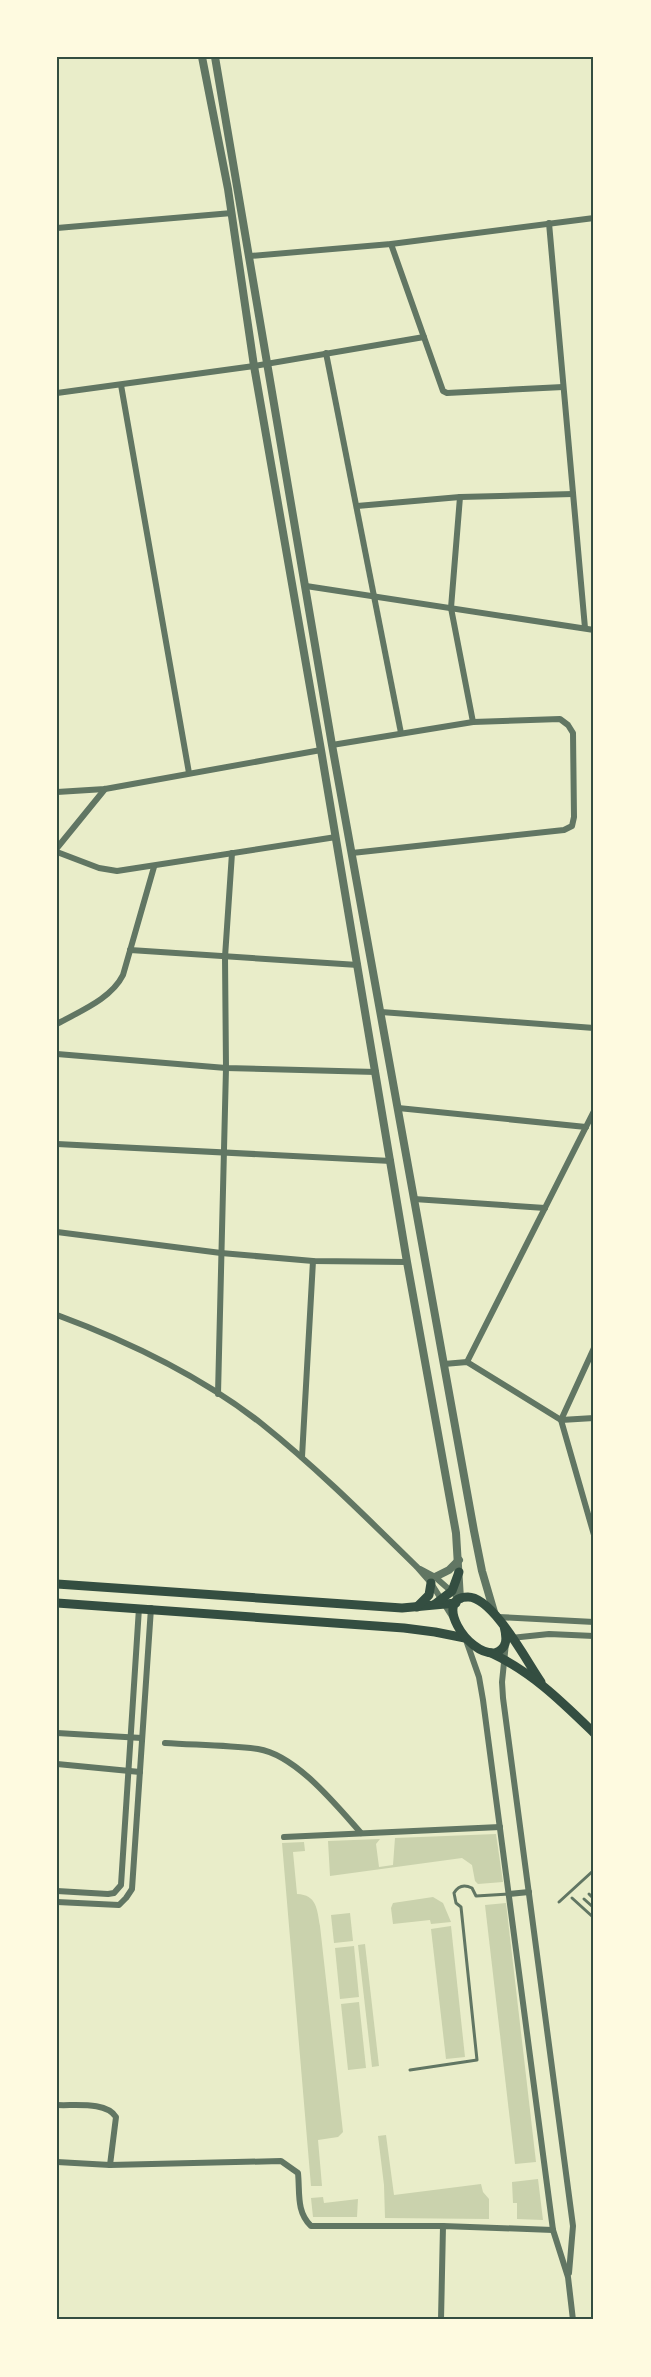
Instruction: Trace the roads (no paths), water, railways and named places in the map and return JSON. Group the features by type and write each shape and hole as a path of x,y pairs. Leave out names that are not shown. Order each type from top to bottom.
{"main road":[{"path":"443,1603 452,1592 459,1572"},
{"path":"417,1607 429,1595 433,1580"},
{"path":"57,1584 417,1607 458,1601 465,1597 476,1599 496,1614 504,1626 508,1640 541,1682 594,1733"},
{"path":"458,1601 453,1610 454,1620 465,1638 481,1650 504,1659 541,1682"},
{"path":"57,1603 404,1628 465,1638"},
{"path":"491,1653 500,1651 508,1640"}],"street":[{"path":"202,57 232,213 254,366 459,1560 458,1601"},
{"path":"215,57 332,745 478,1551 496,1614 594,1622"},
{"path":"57,228 232,213"},
{"path":"250,256 391,244 594,218"},
{"path":"549,223 585,628"},
{"path":"391,244 443,391 447,393 563,387"},
{"path":"57,393 254,366 424,337"},
{"path":"327,353 401,733"},
{"path":"121,385 189,773"},
{"path":"357,506 460,497 573,494"},
{"path":"460,497 451,608 473,722"},
{"path":"306,586 594,630"},
{"path":"332,745 473,722 560,718 573,733 574,817 572,826 564,830 352,853"},
{"path":"57,792 105,789 321,750"},
{"path":"105,789 57,850 99,868 117,871 154,867 336,837"},
{"path":"218,1394 226,1068 225,957 232,854"},
{"path":"57,1024 118,986 154,867"},
{"path":"130,950 358,965"},
{"path":"381,1012 594,1028"},
{"path":"57,1054 226,1068 376,1072"},
{"path":"398,1108 586,1127"},
{"path":"467,1362 594,1111"},
{"path":"57,1144 391,1161"},
{"path":"414,1199 545,1208"},
{"path":"57,1232 221,1253 313,1261 407,1262"},
{"path":"302,1457 313,1261"},
{"path":"57,1315 98,1330 154,1356 218,1394 260,1423 302,1457 417,1567 452,1592 458,1601"},
{"path":"594,1348 561,1420 594,1534"},
{"path":"444,1364 467,1362 561,1420 594,1418"},
{"path":"433,1580 449,1570 459,1560"},
{"path":"433,1580 443,1603 454,1620"},
{"path":"57,1891 108,1894 117,1891 121,1885 139,1608"},
{"path":"57,1902 119,1905 132,1889 151,1608"},
{"path":"568,2277 573,2226 502,1682 508,1640 549,1634 594,1636"},
{"path":"465,1638 479,1677 553,2230 568,2277 573,2320"},
{"path":"57,1734 142,1738"},
{"path":"165,1743 259,1749 276,1755 294,1766 332,1801 361,1833"},
{"path":"57,1764 140,1772"},
{"path":"284,1837 500,1827"},
{"path":"117,1891 126,1898"},
{"path":"508,1894 529,1892"},
{"path":"57,2105 106,2108 114,2113 116,2117 110,2165"},
{"path":"57,2162 110,2165 281,2161 298,2173 300,2209 304,2219 311,2226 443,2226 553,2230"},
{"path":"441,2320 443,2226"}],"lane":[{"path":"559,1902 594,1870"},
{"path":"410,2070 477,2060 461,1907 454,1900 454,1893 465,1886 472,1888 476,1896 508,1894"},
{"path":"589,1894 594,1899"},
{"path":"572,1898 594,1918"},
{"path":"584,1899 594,1908"}]}
